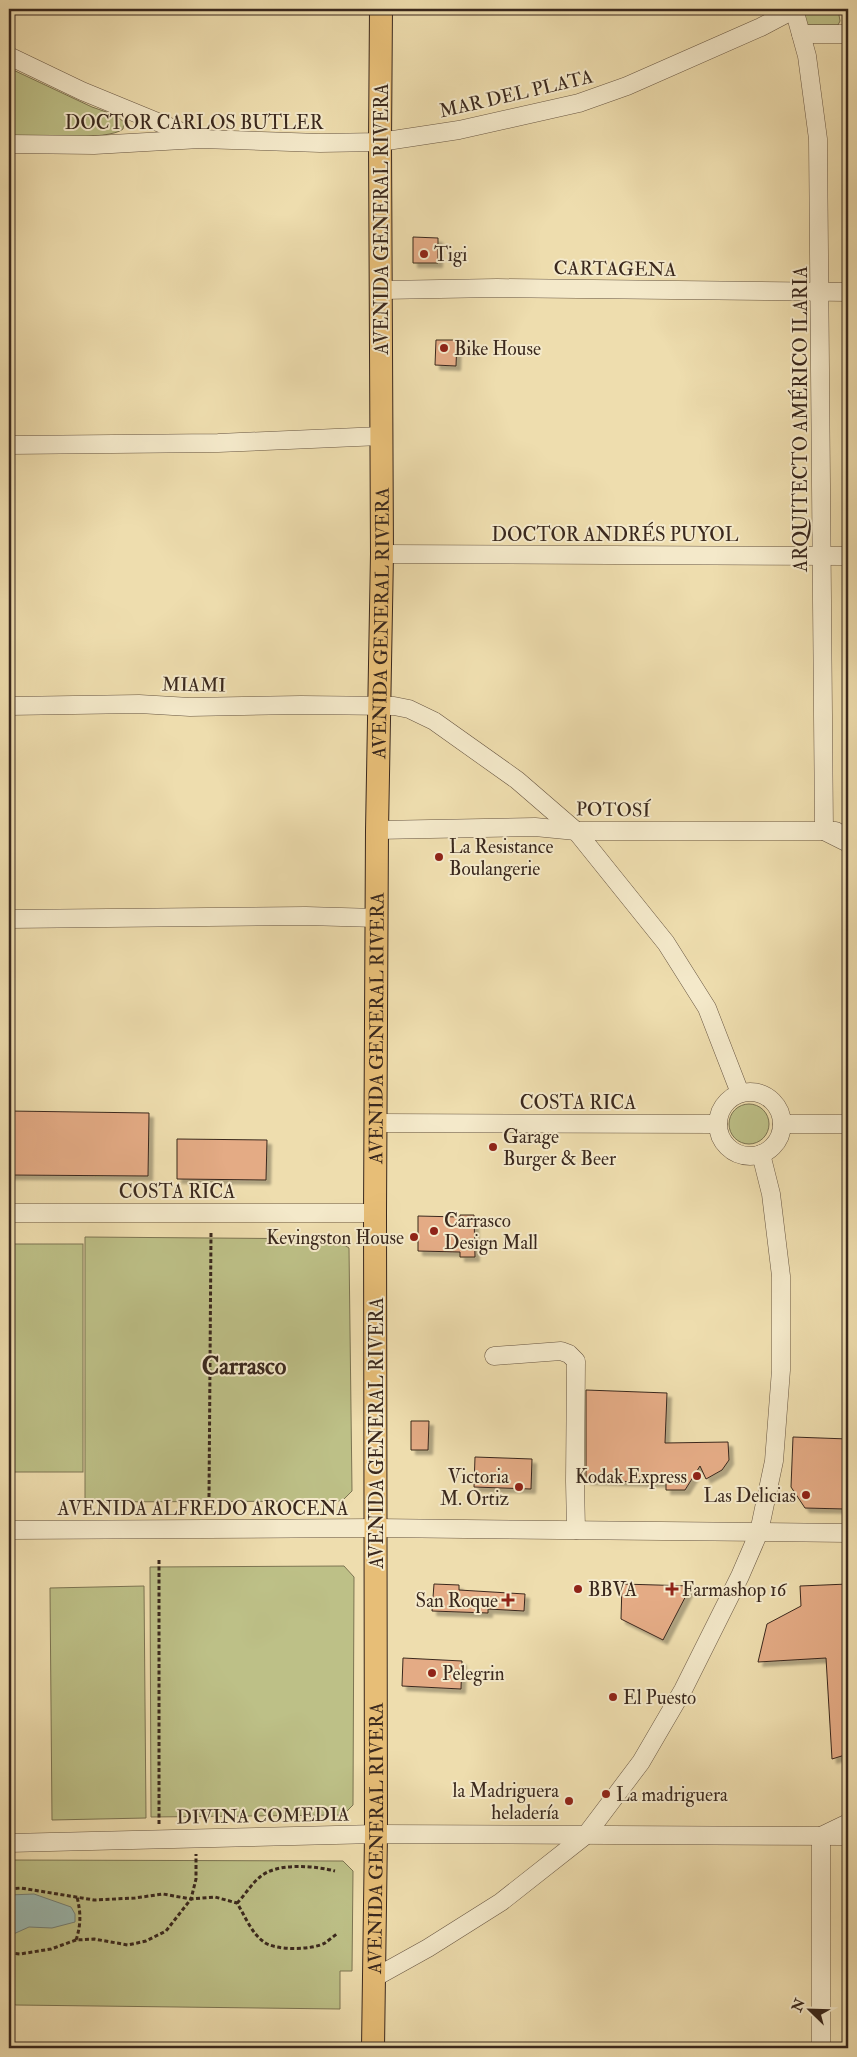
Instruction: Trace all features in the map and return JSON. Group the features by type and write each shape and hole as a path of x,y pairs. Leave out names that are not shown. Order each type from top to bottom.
{"main road":[{"name":"AVENIDA GENERAL RIVERA","path":"373,2048 376,1834 375,1213 377,830 382,554 381,9"}],"street":[{"name":"MAR DEL PLATA","path":"380,142 459,130 579,103 636,82 761,27 794,9"},
{"name":"ARQUITECTO AMÉRICO ILARIA","path":"794,9 807,56 818,139 824,831"},
{"path":"801,34 848,34"},
{"path":"9,56 82,92 200,140"},
{"name":"DOCTOR CARLOS BUTLER","path":"9,144 94,145 200,140 320,143 380,142"},
{"name":"CARTAGENA","path":"382,290 497,288 848,292"},
{"path":"9,445 218,443 381,436"},
{"name":"DOCTOR ANDRÉS PUYOL","path":"382,554 848,556"},
{"name":"MIAMI","path":"9,706 139,704 190,707 302,705 379,707 409,709 434,721 517,780 576,830 666,943 708,1008 740,1093"},
{"name":"POTOSÍ","path":"377,830 535,827 576,830 848,830"},
{"path":"824,831 848,843"},
{"path":"9,919 306,916 377,918"},
{"path":"755,1092 769,1098 778,1109 782,1124 778,1139 774,1145 761,1154 744,1155 728,1148 719,1132 720,1110 734,1096 740,1093 755,1092"},
{"name":"COSTA RICA","path":"376,1124 718,1124"},
{"path":"782,1124 848,1124"},
{"path":"374,1978 428,1948 501,1902 586,1835 641,1762 683,1690 760,1532 774,1461 781,1370 780,1276 771,1194 761,1154"},
{"name":"COSTA RICA","path":"9,1213 375,1213"},
{"path":"494,1356 561,1352 569,1354 576,1361 576,1530"},
{"name":"AVENIDA ALFREDO AROCENA","path":"9,1530 376,1528 848,1533"},
{"path":"821,2048 820,1836 848,1823"},
{"name":"DIVINA COMEDIA","path":"11,1843 376,1834 848,1836"}],"path":[{"path":"209,1497 211,1233"},
{"path":"159,1560 160,1839"},
{"path":"9,1953 20,1954 51,1949 76,1940 94,1939 128,1945 146,1940 166,1931 191,1899 196,1879 197,1838"},
{"path":"11,1843 11,1889 21,1888 94,1900 135,1898 163,1894 191,1899 216,1897 237,1903 256,1935 264,1943 277,1949 302,1948 324,1944 338,1933"},
{"path":"237,1903 260,1876 286,1867 319,1867 335,1871"},
{"path":"76,1940 80,1926 81,1910 77,1897"}],"green space":[{"path":"809,9 838,9 840,21 838,25 808,25 804,15"},
{"path":"9,68 92,107 115,115 124,122 123,129 115,133 86,136 9,136"},
{"path":"749,1104 763,1110 769,1124 763,1138 749,1144 735,1138 729,1124 735,1110"},
{"path":"85,1237 335,1239 349,1248 352,1491 342,1501 85,1502"},
{"path":"9,1244 83,1244 83,1472 9,1472"},
{"path":"344,1566 354,1577 353,1805 343,1815 151,1817 150,1567"},
{"path":"144,1586 146,1818 52,1820 50,1588"},
{"path":"9,1860 343,1861 353,1871 352,1971 340,1971 340,2009 16,2005 9,2003"}],"water":[{"path":"34,1894 71,1907 75,1914 75,1922 52,1928 29,1927 9,1936 9,1895"}],"building":[{"path":"413,237 438,238 438,263 413,263"},
{"path":"436,340 457,340 456,366 435,365"},
{"path":"9,1111 149,1113 148,1176 9,1175"},
{"path":"177,1139 267,1140 266,1180 177,1179"},
{"path":"460,1215 474,1215 475,1257 460,1257 460,1252 418,1251 418,1216 460,1217"},
{"path":"586,1390 667,1393 665,1443 728,1442 729,1460 722,1470 706,1479 700,1466 685,1490 666,1490 666,1483 586,1480"},
{"path":"411,1421 429,1421 428,1450 411,1450"},
{"path":"793,1437 848,1439 845,1509 805,1508 791,1487"},
{"path":"475,1457 532,1459 531,1489 474,1487"},
{"path":"434,1584 459,1585 459,1590 525,1594 524,1611 488,1609 488,1613 432,1611"},
{"path":"622,1584 691,1586 663,1640 621,1619"},
{"path":"848,1584 848,1754 832,1759 826,1658 758,1662 767,1624 801,1606 800,1586"},
{"name":"Pelegrin","path":"403,1658 462,1661 461,1689 402,1686"}],"place":[{"name":"Tigi","path":"424,254"},
{"name":"Bike House","path":"444,348"},
{"name":"La Resistance Boulangerie","path":"439,857"},
{"name":"Garage Burger & Beer","path":"493,1147"},
{"name":"Carrasco Design Mall","path":"434,1231"},
{"name":"Kevingston House","path":"414,1237"},
{"name":"Kodak Express","path":"697,1476"},
{"name":"Victoria M. Ortiz","path":"519,1487"},
{"name":"Las Delicias","path":"806,1495"},
{"name":"BBVA","path":"578,1589"},
{"name":"Farmashop 16","path":"672,1589"},
{"name":"San Roque","path":"508,1600"},
{"name":"Pelegrin","path":"432,1673"},
{"name":"El Puesto","path":"613,1697"},
{"name":"La madriguera","path":"606,1794"},
{"name":"la Madriguera heladería","path":"569,1801"}],"district":[{"name":"Carrasco","path":"244,1366"}]}
